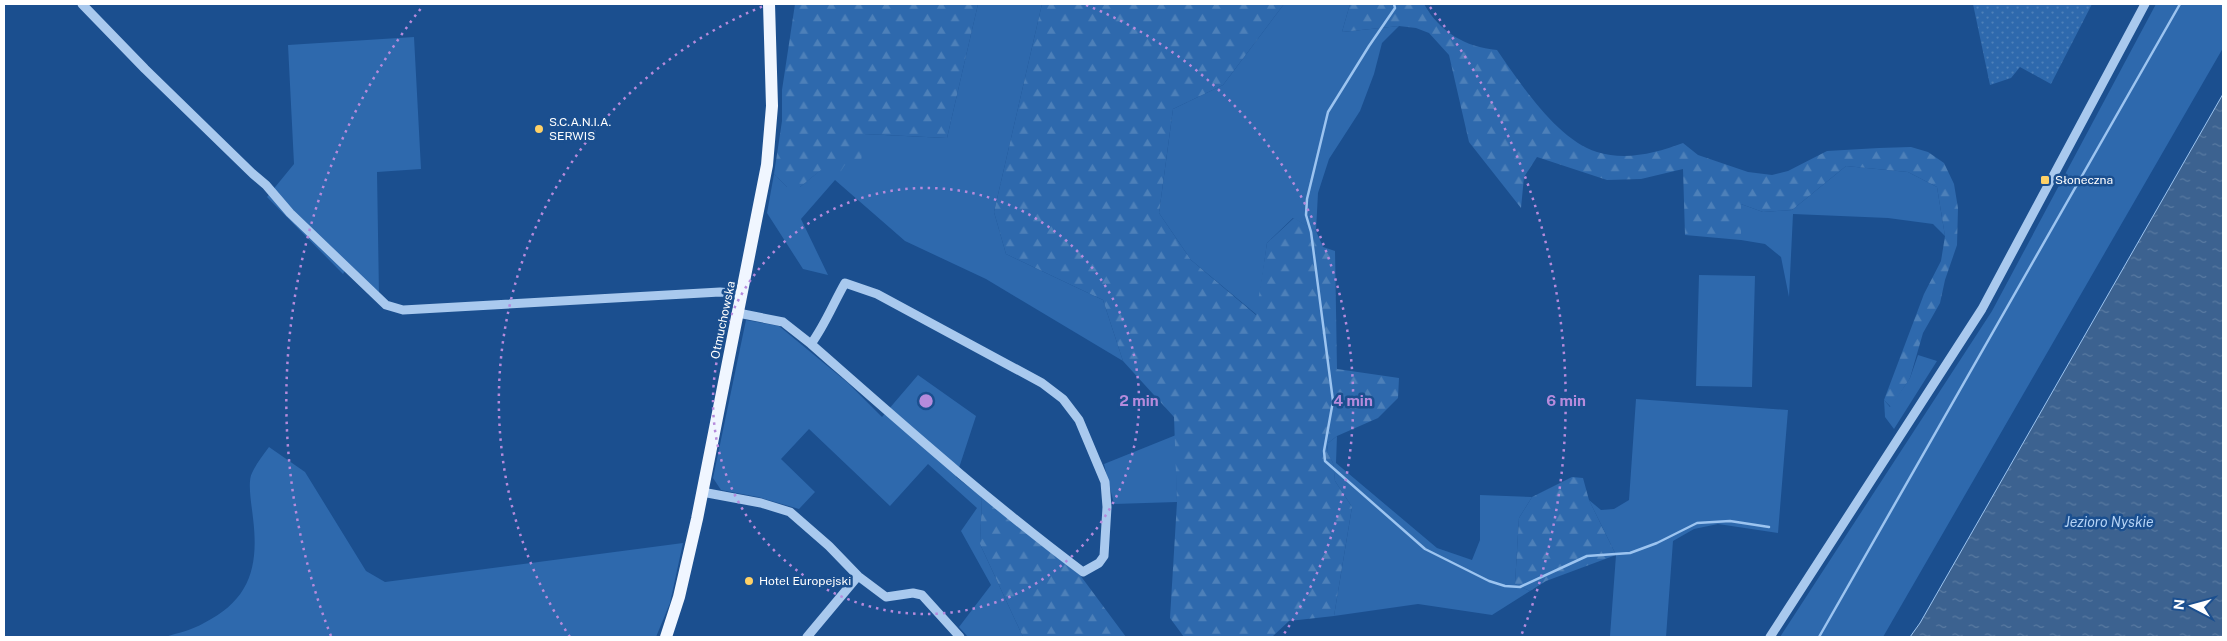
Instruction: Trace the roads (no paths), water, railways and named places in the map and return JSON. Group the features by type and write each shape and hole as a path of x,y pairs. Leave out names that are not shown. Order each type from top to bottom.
{"main road":[{"name":"Otmuchowska","path":"666,637 683,583 742,294 770,144 772,106 769,4"}],"street":[{"path":"82,4 197,120 266,185 290,213 386,305 403,310 720,292 742,294"},
{"path":"1770,637 1982,309 2146,4"},
{"path":"738,313 783,322 811,344 946,462 1048,546 1082,572 1099,564 1104,556 1107,507 1104,482 1079,420 1063,399 1042,383 877,294 845,283 828,312 824,326 811,344"},
{"path":"702,492 761,503 790,512 858,576 886,597 913,593 922,595 960,637"},
{"path":"806,637 858,576"}],"water":[{"name":"Jezioro Nyskie","path":"2223,94 2223,637 1910,637 1920,623"}],"waterway":[{"path":"1394,4 1395,8 1328,112 1307,199 1306,215 1311,232 1333,401 1324,451 1325,461 1425,549 1489,581 1505,586 1520,587 1587,556 1630,553 1657,543 1697,523 1730,521 1769,527"},
{"path":"1819,637 2180,4"}],"place":[{"name":"S.C.A.N.I.A. SERWIS","path":"539,129"},
{"name":"Słoneczna","path":"2045,180"},
{"name":"Hotel Europejski","path":"749,581"}]}
